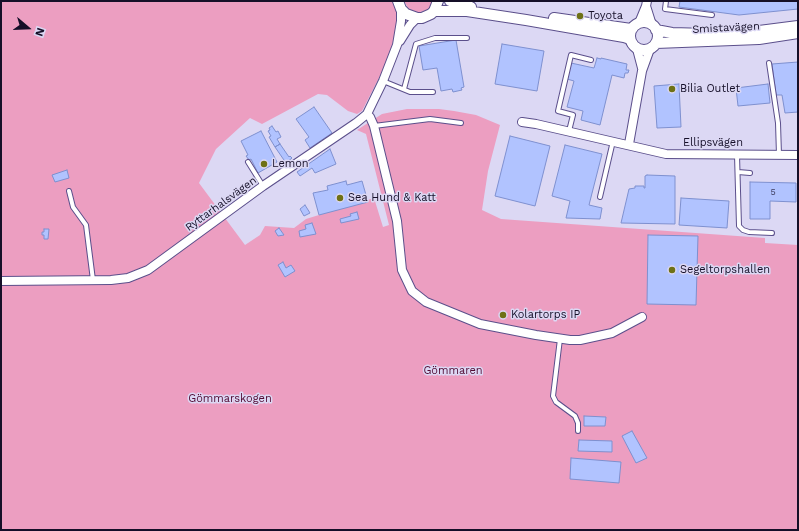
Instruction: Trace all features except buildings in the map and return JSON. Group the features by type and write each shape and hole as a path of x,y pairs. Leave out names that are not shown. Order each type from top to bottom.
{"street":[{"path":"399,5 406,14 417,18 422,18 434,11 438,1"},
{"path":"450,1 468,6 633,30"},
{"path":"647,3 633,30 632,45 637,49 643,50 653,46"},
{"path":"628,144 642,71 658,35 647,3"},
{"name":"Ryttarhalsvägen","path":"397,45 401,21 399,5"},
{"path":"434,11 467,11 624,37 645,22 654,27"},
{"name":"Ryttarhalsvägen","path":"1,281 111,280 128,278 148,270 263,186 367,114 383,81 397,45 410,25 417,18"},
{"name":"Smistavägen","path":"654,27 672,34 708,34 759,31 798,26"},
{"name":"Smistavägen","path":"653,46 759,39 798,33"},
{"path":"637,49 642,71"},
{"path":"367,114 374,126 397,221 402,270 412,291 426,302 480,324 560,339 580,340 612,333 642,318"},
{"name":"Ellipsvägen","path":"522,122 628,144 666,154 798,155"}],"lane":[{"path":"666,1 665,9 712,15"},
{"path":"404,89 416,44 435,38 467,38"},
{"path":"569,131 573,115 558,111 571,55 591,60"},
{"path":"769,63 778,123 779,155"},
{"path":"383,81 410,92 433,92"},
{"path":"374,126 430,119 462,124"},
{"path":"600,197 613,141"},
{"path":"738,154 739,226 749,232 772,233"},
{"path":"248,162 263,186"},
{"path":"738,172 750,173"},
{"path":"68,191 73,207 86,225 93,281"},
{"path":"560,339 553,396 556,402 575,416 578,423 578,430"}],"green space":[{"name":"Gömmaren","path":"1,1 393,1 397,12 398,24 387,62 362,111 357,114 348,111 327,95 318,94 262,124 250,118 216,149 199,183 245,245 260,235 265,226 294,228 306,219 374,198 383,227 389,225 366,134 357,130 382,114 407,109 439,109 476,115 500,125 488,171 482,210 501,219 765,238 765,243 798,245 798,530 1,530"},
{"path":"404,1 434,1 431,7 427,10 417,13 408,8"}],"place":[{"name":"Toyota","path":"580,16"},
{"name":"Bilia Outlet","path":"672,89"},
{"name":"Lemon","path":"264,164"},
{"name":"Sea Hund & Katt","path":"340,198"},
{"name":"Segeltorpshallen","path":"672,270"},
{"name":"Kolartorps IP","path":"503,315"}],"park label":[{"name":"Gömmarskogen","path":"230,399"}]}
